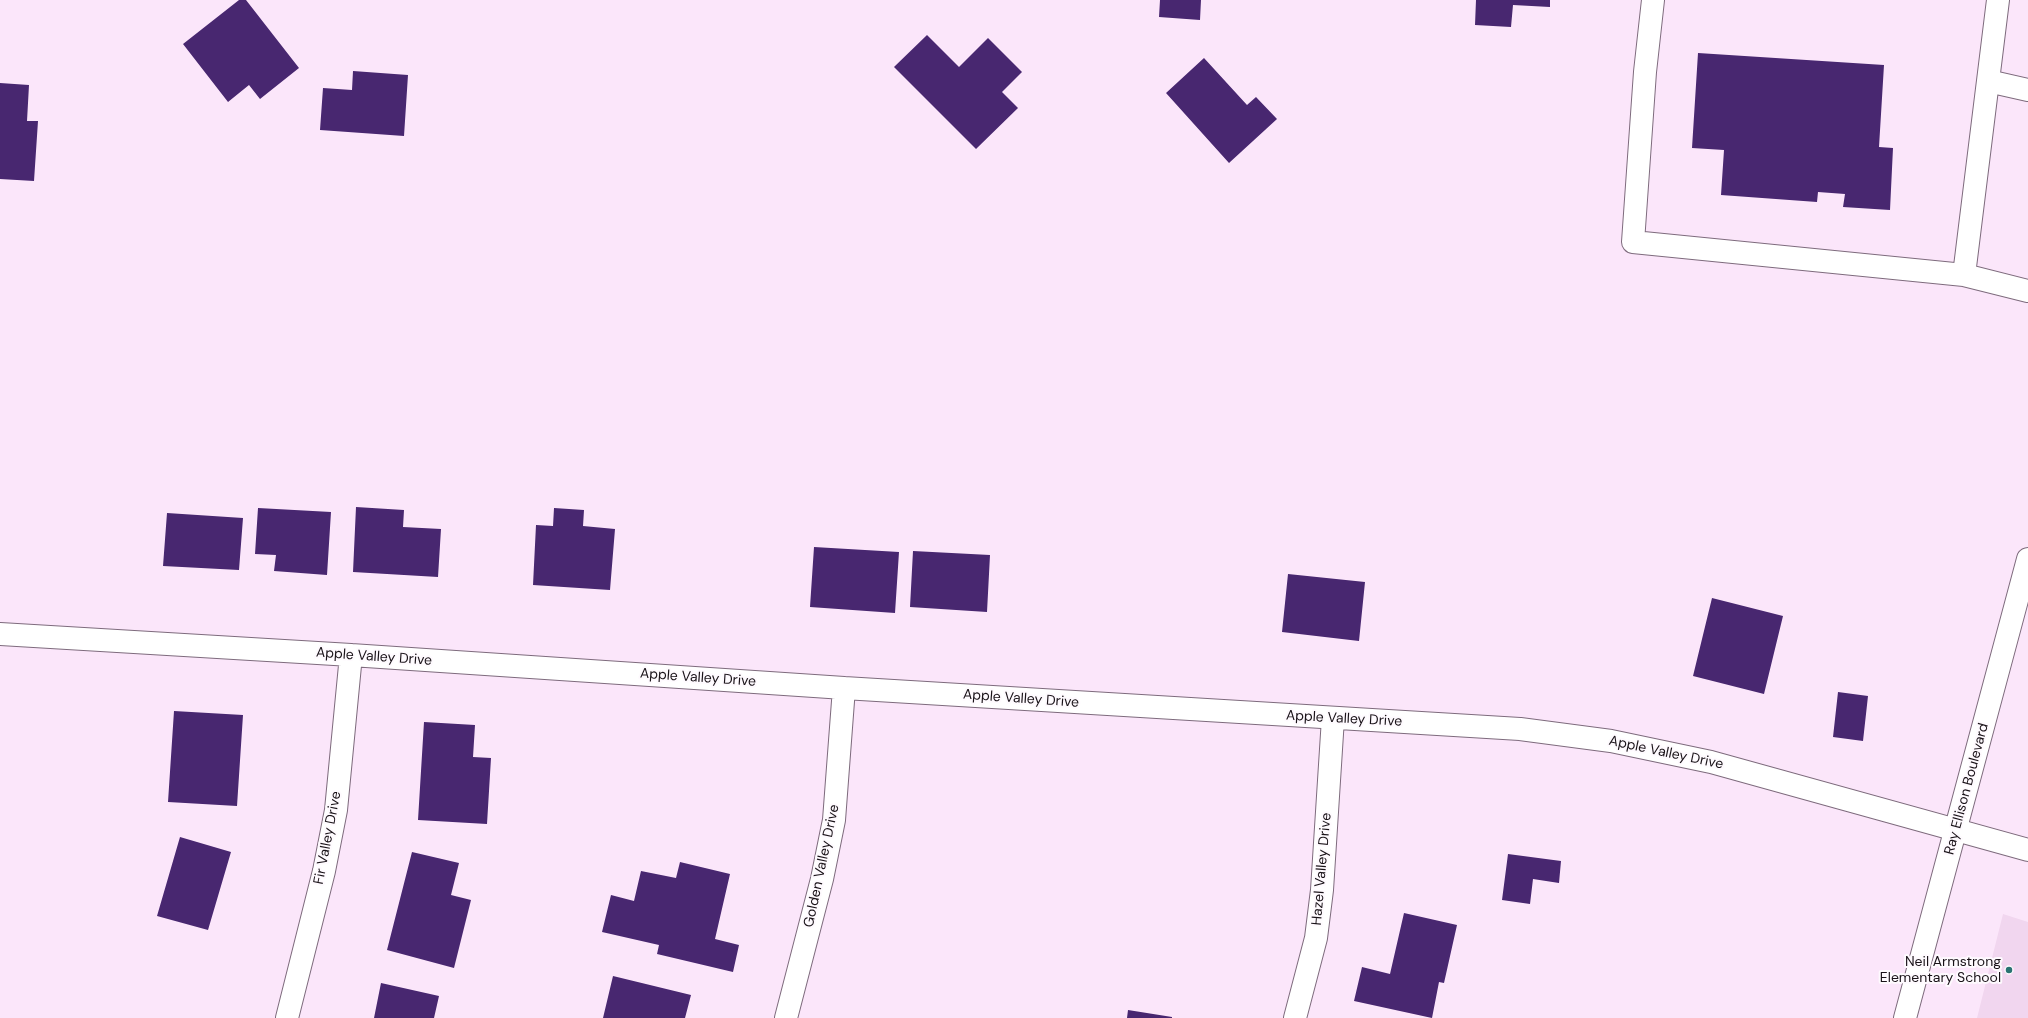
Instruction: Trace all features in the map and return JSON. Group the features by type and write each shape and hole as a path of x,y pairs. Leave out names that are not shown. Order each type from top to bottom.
{"street":[{"path":"1653,0 1645,72 1633,242 1964,275 2028,291"},
{"path":"1964,275 1998,0"},
{"path":"1988,82 2028,90"},
{"name":"Ray Ellison Boulevard","path":"1905,1018 1957,830 2028,559"},
{"name":"Apple Valley Drive","path":"0,634 351,655 844,688 1520,729 1611,741 1711,762 2028,850"},
{"name":"Fir Valley Drive","path":"287,1018 324,871 336,810 351,655"},
{"name":"Golden Valley Drive","path":"786,1018 822,879 834,820 844,688"},
{"name":"Hazel Valley Drive","path":"1295,1018 1316,938 1322,890 1333,718"}],"shaded area":[{"name":"Neil Armstrong Elementary School","path":"2003,914 2028,922 2028,1018 1977,1018"}],"building":[{"path":"239,0 246,0 299,68 260,99 249,85 228,102 183,44"},
{"path":"1160,0 1201,0 1200,20 1159,17"},
{"path":"1476,0 1550,0 1550,7 1513,5 1511,27 1475,25"},
{"path":"927,35 959,67 988,38 1022,72 1002,92 1018,108 976,149 894,67"},
{"path":"1698,53 1884,65 1879,147 1893,148 1890,210 1843,207 1845,194 1818,192 1817,202 1721,195 1724,150 1692,148"},
{"path":"1204,58 1247,105 1256,97 1277,119 1229,163 1166,93"},
{"path":"353,71 408,75 404,136 320,130 323,88 352,90"},
{"path":"0,83 29,85 27,121 38,121 34,181 0,179"},
{"path":"356,507 404,510 403,527 441,529 438,577 353,572"},
{"path":"258,508 331,512 327,575 274,571 276,555 255,554"},
{"path":"554,508 584,510 583,526 615,529 610,590 533,585 536,525 553,526"},
{"path":"167,513 243,518 239,570 163,566"},
{"path":"814,547 899,552 895,613 810,607"},
{"path":"913,551 990,555 987,612 910,607"},
{"path":"1288,574 1365,582 1359,641 1282,632"},
{"path":"1712,598 1783,616 1764,694 1693,676"},
{"path":"1838,692 1868,696 1863,741 1833,737"},
{"path":"174,711 243,715 237,806 168,802"},
{"path":"424,722 475,725 473,757 491,758 487,824 418,820"},
{"path":"180,837 231,852 208,930 157,916"},
{"path":"412,852 459,863 451,895 471,900 454,968 387,950"},
{"path":"1508,854 1561,861 1559,883 1533,879 1530,904 1502,900"},
{"path":"680,862 730,874 715,939 739,945 733,972 657,954 659,945 602,932 611,895 634,901 641,871 676,878"},
{"path":"1404,913 1457,925 1444,983 1439,982 1432,1018 1354,1001 1362,967 1390,974"},
{"path":"613,976 691,995 685,1018 603,1018"},
{"path":"381,983 439,996 434,1018 374,1018"},
{"path":"1128,1010 1172,1017 1172,1018 1127,1018"}],"place":[{"name":"Neil Armstrong Elementary School","path":"2009,970"}]}
